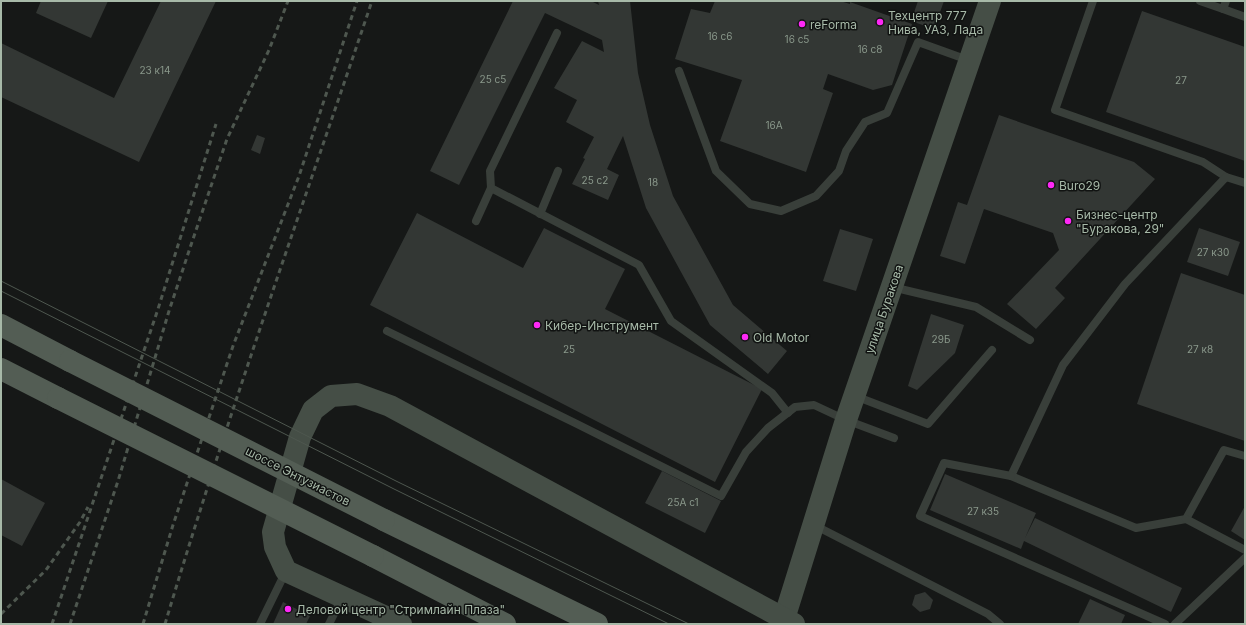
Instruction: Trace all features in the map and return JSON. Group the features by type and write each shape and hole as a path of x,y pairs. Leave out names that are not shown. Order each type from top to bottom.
{"main road":[{"name":"улица Буракова","path":"789,622 814,525 846,420 990,1"},
{"name":"шоссе Энтузиастов","path":"1,325 384,520 597,624"},
{"path":"1,369 506,624"},
{"path":"401,624 286,571 275,547 273,532 300,437 312,410 331,396 357,394 390,406 789,622"}],"lane":[{"path":"1093,1 1055,110 1203,162 1226,177 1245,183"},
{"path":"1200,1 1224,5 1245,17"},
{"path":"476,221 491,188 490,171 557,33"},
{"path":"679,72 716,171 750,204 781,211 816,196 839,170 846,151 865,122 887,113 918,42 970,60"},
{"path":"540,214 558,171"},
{"path":"1011,476 1063,365 1125,284 1226,177"},
{"path":"491,188 639,265 671,321 772,393 788,413"},
{"path":"892,287 976,307 1030,340"},
{"path":"387,331 721,496 746,452 768,428 795,407 814,405 846,420 894,438"},
{"path":"854,396 928,424 992,350"},
{"path":"1186,519 1224,450 1245,456"},
{"path":"1165,624 920,516 944,463 1011,476 1136,528 1186,519 1245,550"},
{"path":"814,525 988,614 1000,624"},
{"path":"1174,624 1245,558"},
{"path":"260,624 286,571"},
{"path":"329,624 342,597"}],"building":[{"path":"41,1 108,1 91,38 36,13"},
{"path":"161,1 216,1 139,162 1,97 1,43 114,98"},
{"path":"513,1 591,1 599,5 598,1 630,1 638,73 650,125 673,196 733,305 787,351 768,374 710,325 646,208 623,136 607,169 619,175 608,200 572,184 594,137 566,122 577,100 554,88 582,41 604,52 602,40 545,13 459,185 430,171"},
{"path":"715,1 840,1 850,4 850,2 912,24 892,85 873,90 828,74 823,89 833,93 806,172 720,141 742,80 675,59 691,9 710,13"},
{"path":"918,1 944,1 934,29 911,21"},
{"path":"1142,11 1245,47 1245,161 1106,112"},
{"name":"Бизнес-центр \"Буракова, 29\"","path":"999,115 1134,162 1155,179 1055,288 1065,298 1036,329 1007,304 1059,250 1053,233 984,209 965,264 940,256 958,202 967,205"},
{"path":"257,135 265,138 260,154 251,150"},
{"path":"417,213 523,268 544,228 625,269 605,309 762,389 715,482 370,305"},
{"path":"1199,228 1240,242 1228,276 1187,262"},
{"path":"840,229 873,239 856,291 823,281"},
{"path":"1181,273 1245,295 1245,441 1137,404"},
{"path":"931,314 964,325 955,353 917,390 908,386"},
{"path":"662,471 721,501 705,533 645,503"},
{"path":"945,474 1036,513 1025,538 1035,518 1182,588 1171,612 1024,541 1021,549 930,510"},
{"path":"1,479 45,503 22,546 1,535"},
{"path":"1245,506 1245,540 1231,531"},
{"path":"925,592 933,600 930,609 920,612 912,605 915,595"},
{"path":"1090,599 1125,615 1121,624 1078,624"},
{"name":"Деловой центр \"Стримлайн Плаза\"","path":"283,602 310,616 306,624 273,624"}],"tram line":[{"path":"1,281 396,481 689,624"},
{"path":"1,291 394,489 669,624"}],"railway":[{"path":"70,624 118,481 169,311 227,139 269,50 288,1"},
{"path":"143,624 173,525 233,346 299,176 357,1"},
{"path":"165,624 214,467 372,1"},
{"path":"52,624 158,309 216,124"},
{"path":"1,614 46,570 80,522 88,507"}],"place":[{"name":"Техцентр 777 Нива, УАЗ, Лада","path":"880,22"},
{"name":"reForma","path":"802,24"},
{"name":"Buro29","path":"1051,185"},
{"name":"Бизнес-центр \"Буракова, 29\"","path":"1068,221"},
{"name":"Кибер-Инструмент","path":"537,325"},
{"name":"Old Motor","path":"745,337"},
{"name":"Деловой центр \"Стримлайн Плаза\"","path":"288,609"}]}
